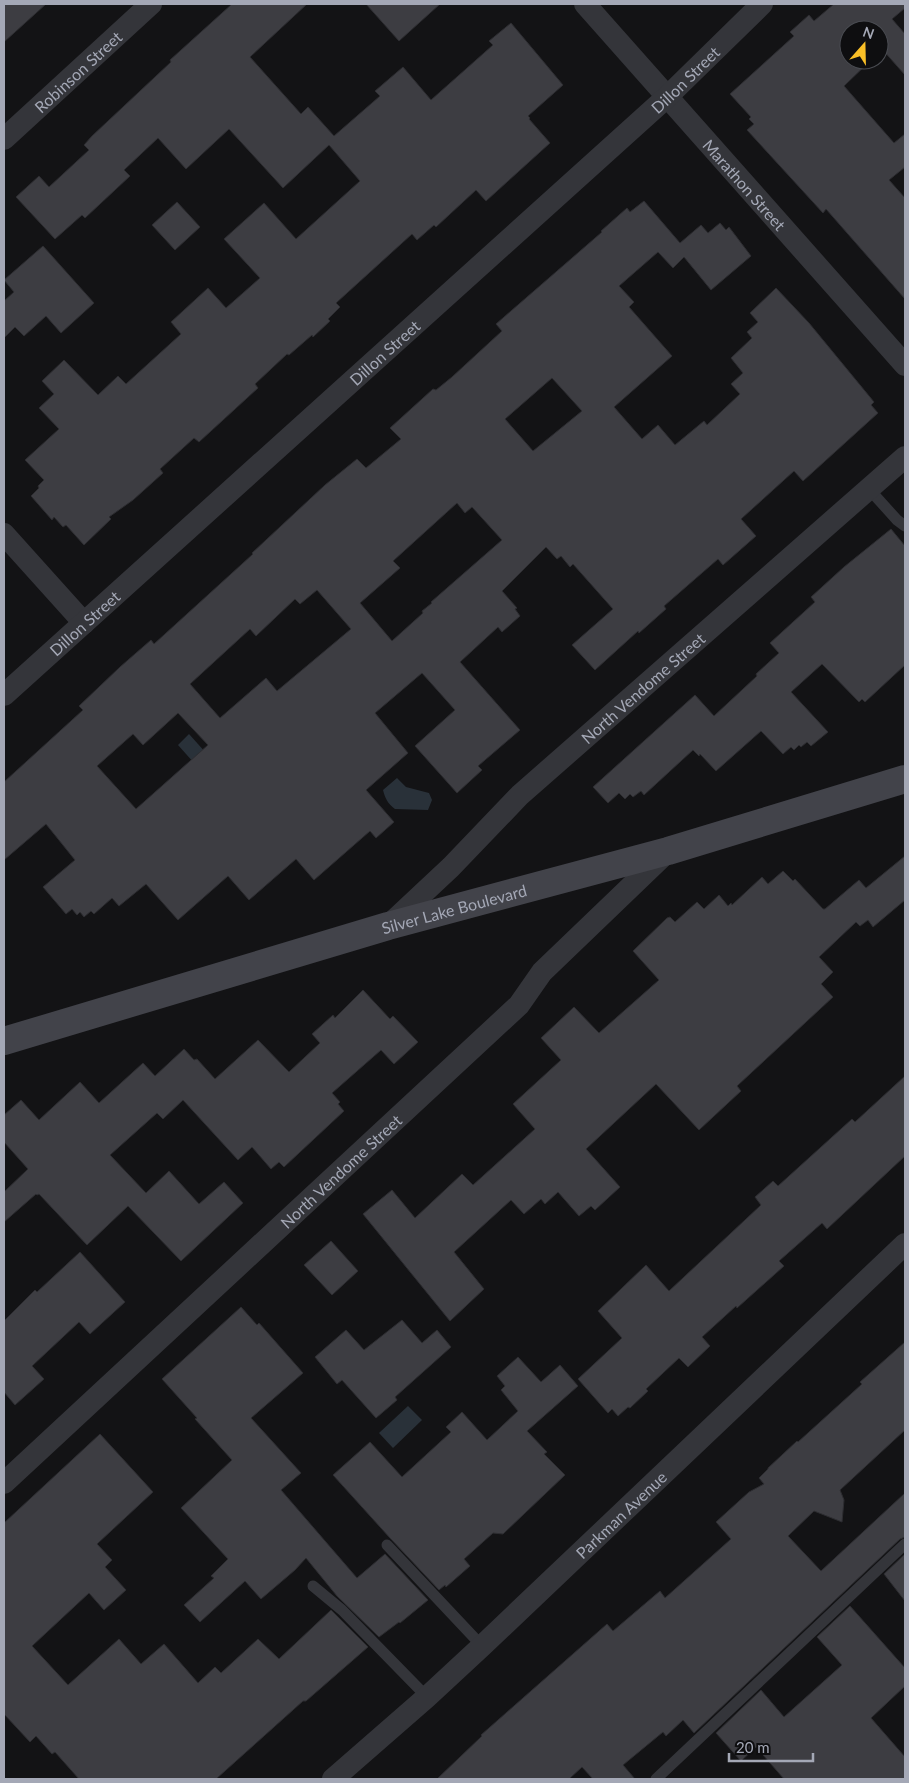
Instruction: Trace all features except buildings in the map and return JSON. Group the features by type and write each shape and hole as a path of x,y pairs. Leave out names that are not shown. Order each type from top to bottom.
{"main road":[{"name":"Silver Lake Boulevard","path":"4,1041 388,926 668,852 905,779"}],"street":[{"name":"Robinson Street","path":"4,139 151,4"},
{"name":"Marathon Street","path":"585,4 905,365"},
{"name":"Dillon Street","path":"4,695 668,96 762,4"},
{"name":"North Vendome Street","path":"388,926 451,867 520,795 905,457"},
{"path":"4,534 84,623"},
{"name":"North Vendome Street","path":"4,1483 519,1006 542,972 668,852"},
{"name":"Parkman Avenue","path":"333,1779 482,1646 905,1244"}],"lane":[{"path":"869,489 897,520 905,526"},
{"path":"656,1779 905,1544"},
{"path":"387,1545 482,1646"},
{"path":"313,1586 342,1610 427,1697"}],"shaded area":[{"path":"189,734 215,763 203,773 178,745"},
{"path":"397,778 406,787 429,793 432,800 428,810 395,809 390,805 383,790"},
{"path":"408,1406 422,1420 393,1448 379,1433"}]}
